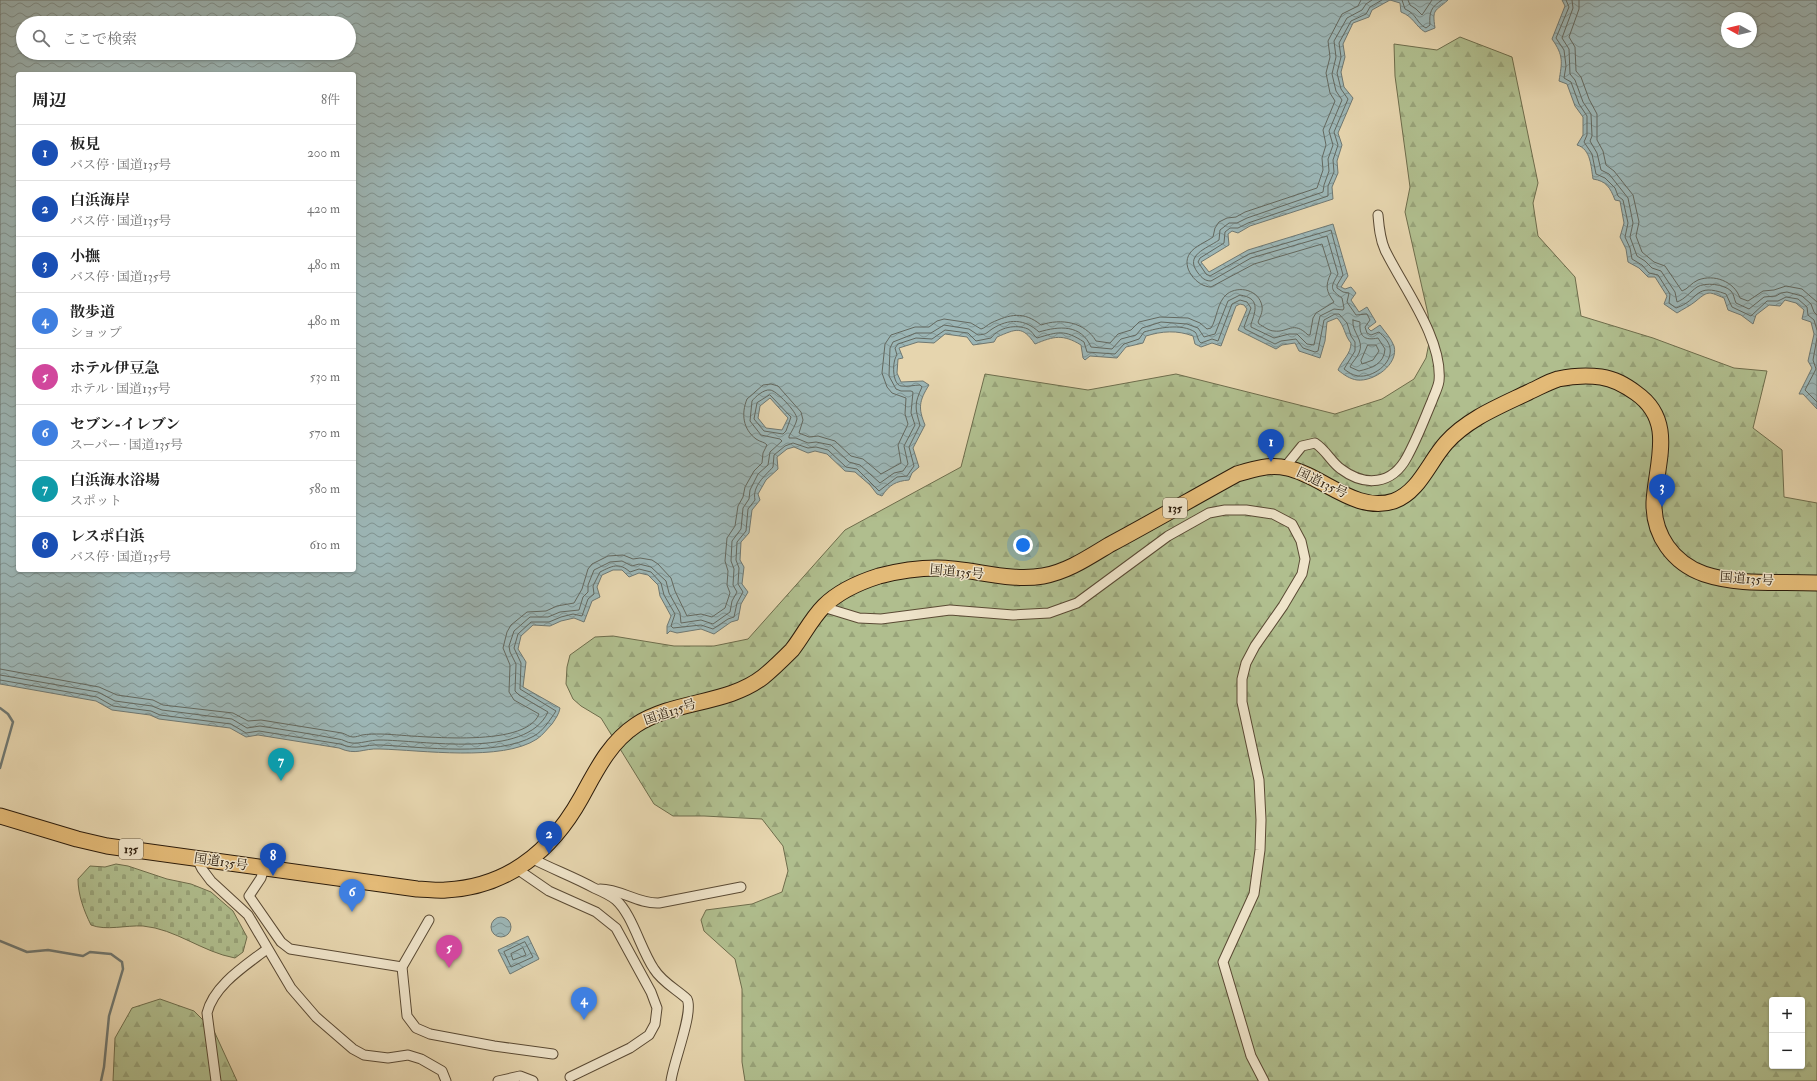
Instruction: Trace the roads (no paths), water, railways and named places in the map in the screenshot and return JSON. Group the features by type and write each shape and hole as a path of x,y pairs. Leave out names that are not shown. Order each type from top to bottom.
{"highway":[{"name":"国道135号","path":"0,816 100,844 197,859 403,887 445,890 476,886 517,869 544,849 560,831 607,752 620,736 646,719 737,690 762,677 792,649 823,607 835,597 854,586 877,577 906,569 938,568 1023,579 1058,573 1237,474 1262,466 1285,467 1312,476 1355,499 1378,504 1394,500 1420,481 1446,443 1461,429 1487,412 1557,380 1590,375 1608,378 1623,384 1640,396 1652,408 1659,424 1662,437 1654,502 1655,519 1660,536 1667,549 1681,562 1702,574 1740,582 1817,583"}],"street":[{"path":"1285,467 1302,446 1315,443 1325,450 1339,468 1349,475 1365,480 1382,480 1392,476 1401,468 1410,452 1439,382 1433,344 1415,302 1385,250 1380,236 1378,215"},
{"path":"823,607 859,618 881,619 950,610 1013,615 1049,613 1077,603 1168,536 1209,512 1246,510 1273,514 1292,524 1302,541 1305,559 1302,574 1284,606 1255,646 1246,663 1242,679 1242,702 1259,780 1261,820 1260,850 1254,894 1223,962 1251,1056 1264,1081"},
{"path":"531,858 615,899 619,903 639,938 647,958 655,970 661,978 681,993 689,1003 681,1045 672,1069 671,1081"},
{"path":"197,859 211,881 248,915 291,988 304,1004 353,1049 364,1055 377,1057 408,1055 421,1059 442,1071 446,1081"},
{"path":"264,868 261,878 249,896 281,942 290,949 402,967"},
{"path":"517,869 549,891 596,912 616,928 651,992 657,1008 655,1024 649,1035 630,1048 570,1077"},
{"path":"596,889 623,892 649,903 741,887"},
{"path":"429,920 402,967 407,1016 416,1028 422,1032 494,1046 553,1054"},
{"path":"216,1081 207,1013 210,1002 236,973 267,949"},
{"path":"498,1081 520,1076 533,1081"}],"water":[{"path":"0,0 1390,0 1372,10 1369,17 1353,23 1343,44 1345,57 1341,72 1344,87 1353,98 1338,133 1342,145 1337,161 1338,173 1332,187 1333,199 1250,226 1238,233 1232,231 1228,234 1229,245 1201,262 1209,272 1248,250 1333,224 1348,276 1341,287 1345,289 1351,287 1356,293 1351,300 1359,312 1367,307 1376,322 1368,328 1371,331 1380,325 1394,346 1395,353 1393,359 1384,370 1377,375 1364,380 1357,380 1352,379 1338,370 1350,350 1351,343 1342,324 1337,318 1327,322 1325,341 1320,358 1299,351 1295,343 1282,345 1276,349 1238,330 1247,309 1244,305 1240,304 1236,306 1221,346 1212,343 1201,347 1195,344 1193,336 1175,332 1164,332 1146,336 1143,343 1126,347 1117,358 1090,356 1085,360 1083,358 1081,345 1075,341 1058,337 1035,344 1026,334 1018,330 997,337 994,342 973,345 967,337 945,334 934,343 918,342 899,348 903,358 898,359 897,373 901,382 923,381 929,385 921,400 921,414 925,425 913,448 919,467 912,473 909,480 900,481 893,484 882,496 877,494 870,485 855,472 845,471 827,454 815,451 808,453 794,447 787,449 777,457 778,469 766,480 758,494 760,500 752,510 749,533 741,542 740,560 744,567 742,584 748,592 741,604 738,620 731,622 714,634 701,629 677,633 670,631 667,634 667,626 671,616 660,596 658,585 648,575 639,573 629,577 622,570 613,570 602,575 597,587 600,597 592,601 584,622 574,618 561,621 550,626 533,625 521,636 518,649 526,662 523,687 560,708 552,724 543,734 537,739 522,746 483,753 380,749 355,752 258,735 246,737 230,728 159,719 150,715 112,710 96,701 0,684","holes":["770,398 788,418 782,430 766,428 758,418 760,406"]},
{"path":"1390,0 1448,0 1437,9 1434,14 1435,28 1425,32 1409,16 1401,12 1400,3"},
{"path":"1562,0 1817,0 1817,409 1803,394 1799,394 1812,368 1808,361 1814,334 1811,322 1802,319 1804,310 1796,303 1785,300 1780,306 1769,305 1756,315 1753,324 1741,315 1728,310 1724,298 1712,293 1704,295 1677,313 1664,304 1667,296 1655,277 1648,277 1639,268 1628,262 1626,249 1620,237 1624,223 1620,201 1615,200 1607,185 1601,181 1593,179 1588,154 1582,147 1577,145 1583,135 1583,117 1575,106 1567,84 1559,81 1561,59 1559,50 1552,39 1565,6"},
{"path":"501,917 508,920 511,927 508,934 501,937 494,934 491,927 494,920"},
{"path":"528,936 539,959 510,974 498,950"}],"waterway":[{"path":"0,708 8,714 13,722 0,768"},
{"path":"0,941 27,952 48,950 83,956 90,952 111,954 122,962 123,969 109,1016 104,1067 101,1081"}],"place":[{"name":"板見","path":"1271,462"},
{"name":"小撫","path":"1662,507"},
{"name":"白浜海水浴場","path":"281,781"},
{"name":"白浜海岸","path":"549,854"},
{"name":"レスポ白浜","path":"273,876"},
{"name":"セブン-イレブン","path":"352,912"},
{"name":"ホテル伊豆急","path":"449,968"},
{"name":"散歩道","path":"584,1020"}]}
